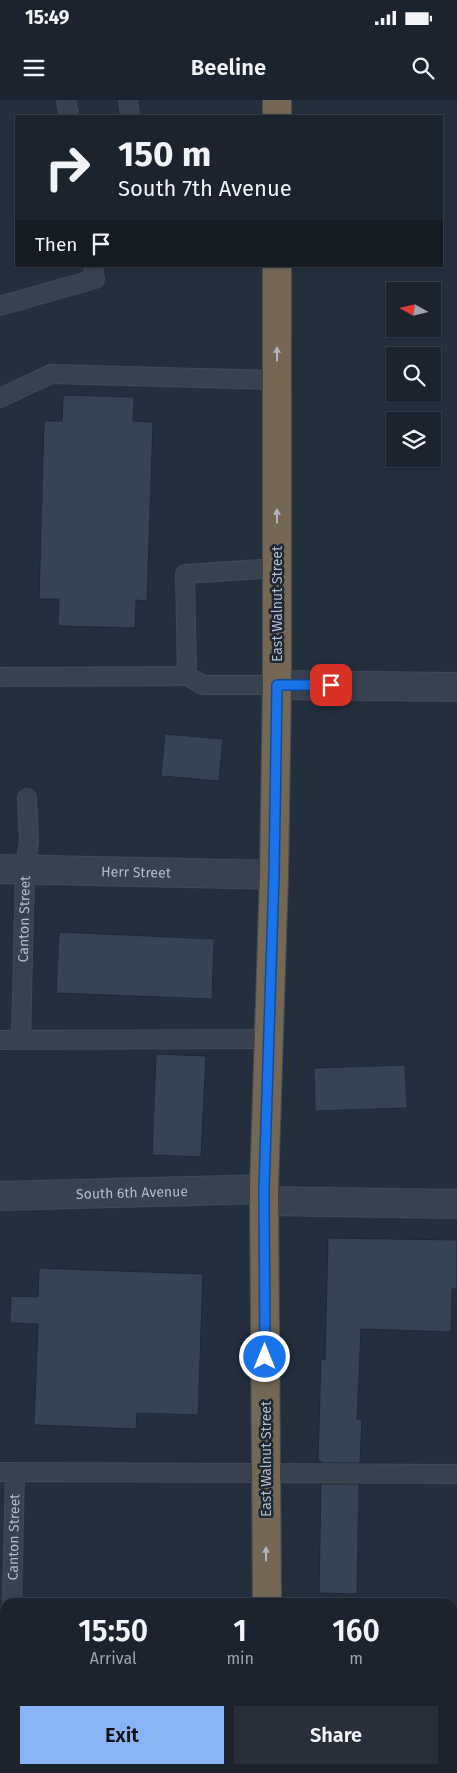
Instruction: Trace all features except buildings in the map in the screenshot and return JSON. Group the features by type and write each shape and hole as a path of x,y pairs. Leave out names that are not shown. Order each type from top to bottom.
{"highway":[{"path":"277,100 277,115"},
{"name":"East Walnut Street","path":"267,1598 264,1195 274,875 277,685 277,267"}],"street":[{"path":"277,685 457,687"},
{"name":"Herr Street","path":"12,869 274,875"},
{"name":"South 6th Avenue","path":"0,1196 264,1195 457,1204"}],"lane":[{"path":"66,100 69,115"},
{"path":"128,100 130,115"},
{"path":"0,306 97,270"},
{"path":"0,398 51,374 277,380"},
{"path":"187,676 184,574 277,568"},
{"path":"0,677 187,676 203,685 277,685"},
{"name":"Canton Street","path":"21,1040 12,869 29,842 27,798"},
{"path":"0,1040 269,1039"},
{"path":"7,1472 457,1474"},
{"name":"Canton Street","path":"7,1472 12,1598"}],"route":[{"path":"265,1357 264,1189 274,875 277,685 331,685"}]}
